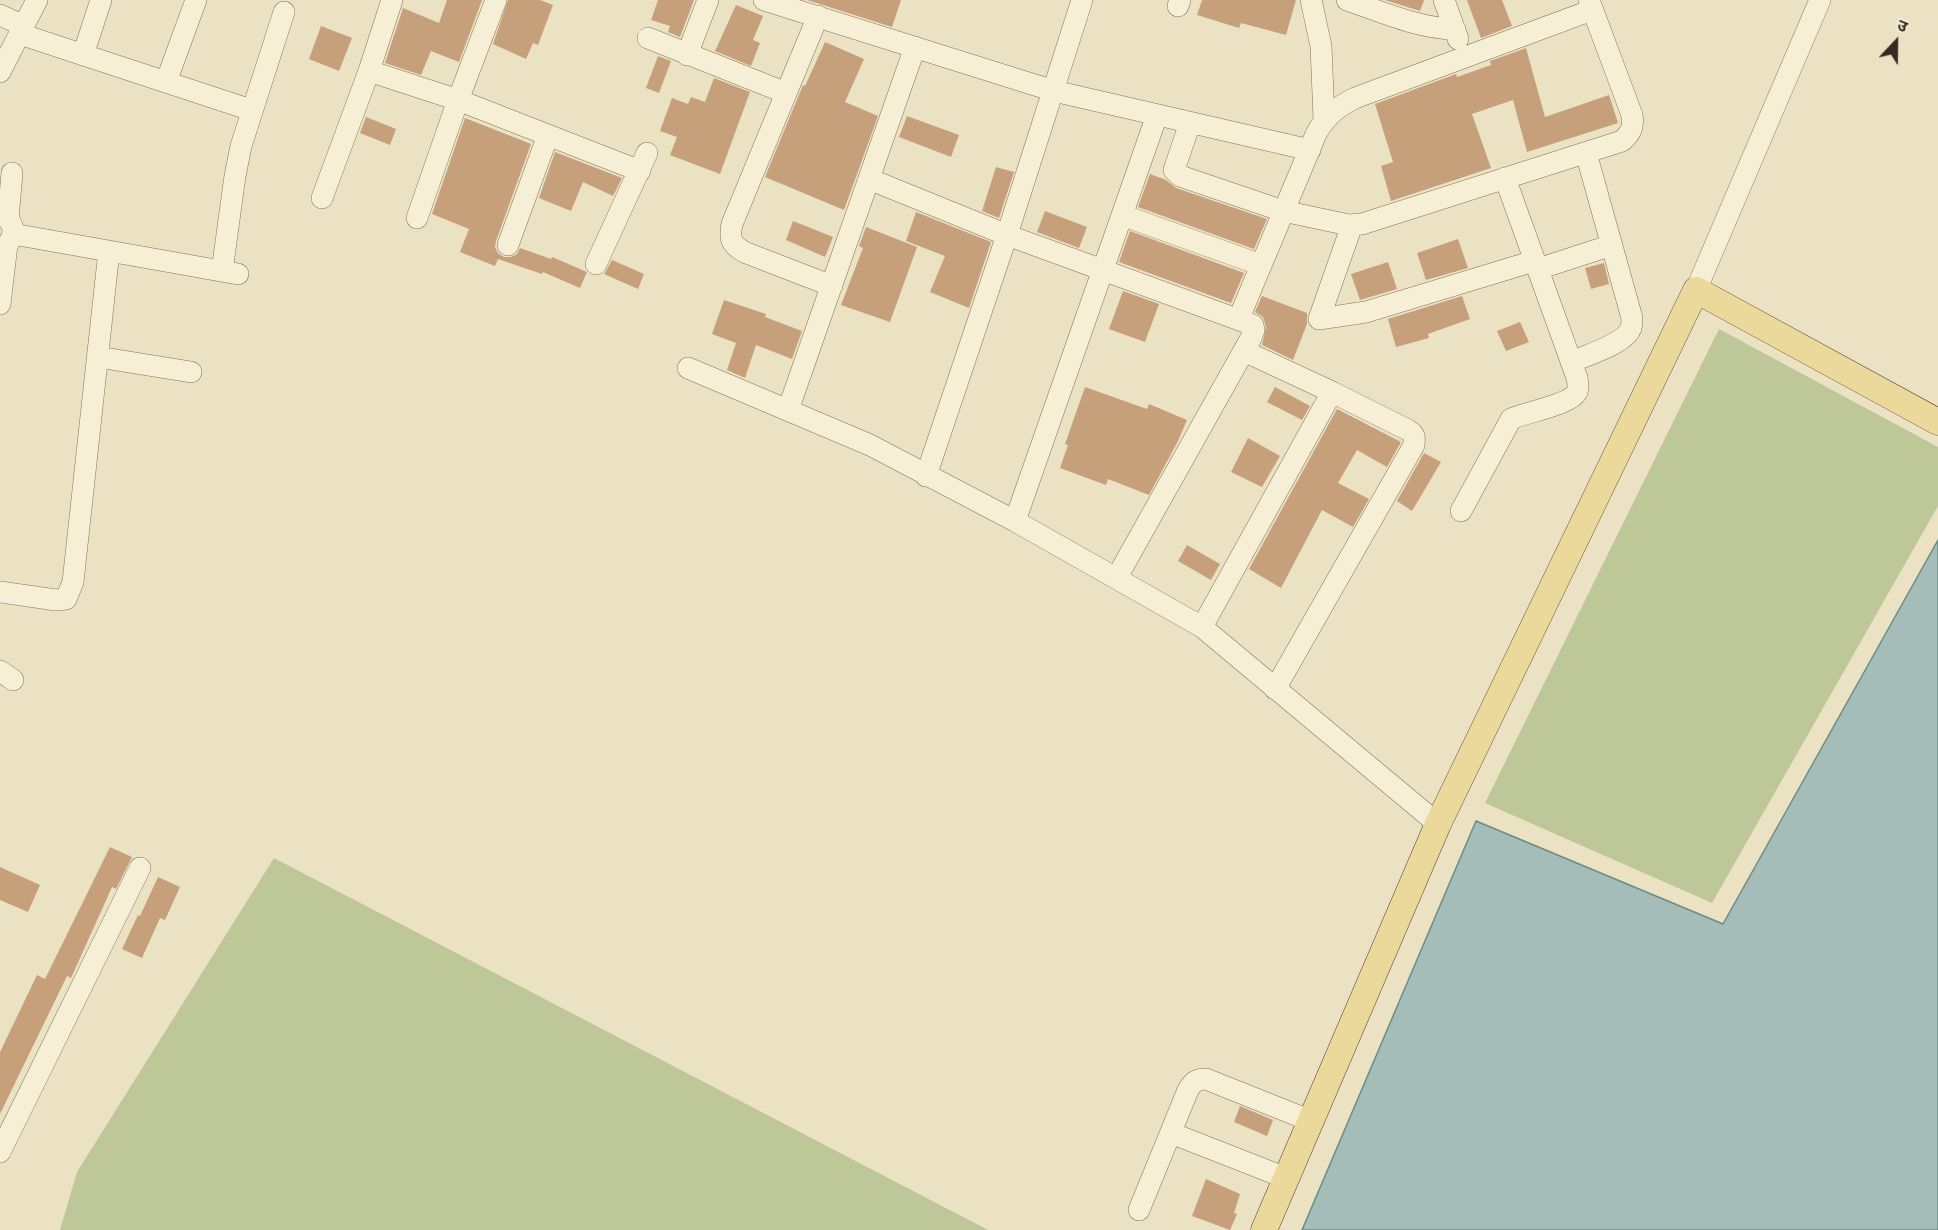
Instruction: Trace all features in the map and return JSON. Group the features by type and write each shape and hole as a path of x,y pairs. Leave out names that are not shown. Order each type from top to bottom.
{"main road":[{"path":"1264,1230 1438,824 1696,290 1938,422"}],"street":[{"path":"0,72 37,0"},
{"path":"83,55 101,0"},
{"path":"166,82 196,0"},
{"path":"322,198 369,71 392,0"},
{"path":"417,218 496,0"},
{"path":"687,55 708,0"},
{"path":"764,0 1054,91 1310,150"},
{"path":"926,476 1007,235 1082,0"},
{"path":"1311,0 1321,46 1324,119"},
{"path":"1347,0 1419,24 1455,29"},
{"path":"1444,0 1465,57"},
{"path":"1696,290 1820,0"},
{"path":"1190,123 1174,170 1180,176 1283,210 1352,225 1362,224 1622,141 1630,134 1634,124 1591,5 1465,57 1355,98 1336,108 1324,119 1283,210 1239,318"},
{"path":"6,232 230,273 235,176 251,110 284,12"},
{"path":"0,15 22,30 83,55 251,110"},
{"path":"818,16 729,237 733,245 744,252 832,286"},
{"path":"648,38 786,93"},
{"path":"788,410 915,47"},
{"path":"369,71 458,100 548,135 644,162 596,264"},
{"path":"1015,521 1157,116"},
{"path":"508,245 548,135"},
{"path":"1571,362 1613,344 1625,336 1631,328 1632,318 1586,153"},
{"path":"0,304 12,173"},
{"path":"1461,511 1511,419 1569,400 1576,394 1578,388 1571,362 1505,178"},
{"path":"869,179 1007,235 1253,325 1254,330 1244,351 1117,577"},
{"path":"1122,215 1261,265"},
{"path":"1352,225 1319,319 1366,312 1612,245"},
{"path":"0,592 56,600 66,599 69,593 81,515 109,251"},
{"path":"1244,351 1408,430 1415,438 1414,445 1275,689"},
{"path":"98,357 191,372"},
{"path":"688,368 870,445 1015,521 1202,627 1438,824"},
{"path":"1202,627 1332,392"},
{"path":"0,1152 140,868"},
{"path":"1139,1210 1188,1090 1198,1079 1206,1079 1311,1120"},
{"path":"1171,1133 1286,1178"}],"green space":[{"path":"1719,329 1938,447 1938,506 1712,903 1485,803"},
{"path":"274,858 988,1230 60,1230 77,1172"}],"water":[{"path":"1938,540 1938,1230 1302,1230 1476,821 1723,924"}],"building":[{"path":"447,0 482,0 459,62 431,51 421,75 385,63 403,8 439,23"},
{"path":"508,0 540,0 553,5 538,45 533,43 526,59 493,44"},
{"path":"658,0 694,0 680,37 668,32 670,26 651,20"},
{"path":"807,0 901,0 892,27"},
{"path":"1202,0 1296,0 1286,35 1241,23 1239,28 1197,15"},
{"path":"1385,0 1424,0 1420,11"},
{"path":"1467,0 1502,0 1512,26 1481,38"},
{"path":"736,5 763,16 753,40 760,43 751,66 715,51"},
{"path":"321,26 352,38 339,71 309,59"},
{"path":"825,42 864,59 845,102 878,116 844,210 765,177 803,85 805,86"},
{"path":"1526,48 1545,117 1609,95 1618,123 1527,152 1513,100 1472,114 1491,168 1391,201 1381,166 1393,162 1375,104 1456,74 1457,77 1491,65 1490,61"},
{"path":"658,56 671,61 659,93 646,88"},
{"path":"714,78 750,92 720,174 670,155 677,137 660,131 672,98 688,104 691,97 705,102"},
{"path":"907,116 959,135 951,157 899,137"},
{"path":"366,117 396,129 390,145 360,133"},
{"path":"465,118 531,144 496,241 495,247 498,253 504,257 511,257 517,254 520,248 551,259 552,257 587,272 580,288 543,272 542,274 498,259 495,266 460,252 469,229 432,214"},
{"path":"555,152 622,178 613,196 583,182 571,211 539,198"},
{"path":"996,167 1014,172 999,218 982,211"},
{"path":"1150,174 1166,180 1176,188 1267,219 1254,249 1138,207"},
{"path":"1045,211 1087,227 1079,248 1037,232"},
{"path":"916,212 991,242 969,308 930,292 945,256 906,241"},
{"path":"793,221 833,237 825,257 786,240"},
{"path":"866,227 917,247 890,322 841,305 863,248 859,246"},
{"path":"1130,231 1244,273 1231,303 1119,262"},
{"path":"1458,239 1468,268 1426,280 1417,253"},
{"path":"612,260 644,274 638,289 604,274"},
{"path":"1388,262 1397,289 1360,300 1351,274"},
{"path":"1604,263 1609,284 1591,289 1585,268"},
{"path":"1123,291 1159,304 1145,342 1109,329"},
{"path":"1262,296 1307,313 1307,324 1293,360 1262,345 1266,327 1263,317 1255,312"},
{"path":"1462,296 1470,319 1428,334 1429,338 1396,347 1388,319"},
{"path":"724,300 766,314 765,317 802,331 792,359 756,345 745,378 727,370 736,343 712,334"},
{"path":"1520,322 1529,342 1506,351 1497,331"},
{"path":"1085,387 1147,409 1149,404 1187,420 1149,495 1108,479 1106,485 1060,468 1068,445 1065,444"},
{"path":"1275,387 1310,406 1302,420 1267,402"},
{"path":"1337,409 1401,442 1387,467 1357,450 1338,483 1369,499 1353,527 1322,510 1281,588 1249,569"},
{"path":"1248,438 1280,456 1262,487 1231,472"},
{"path":"1424,453 1441,462 1412,511 1397,501"},
{"path":"1187,545 1220,564 1211,580 1178,561"},
{"path":"110,847 132,857 116,889 112,887 71,978 67,976 0,1114 0,1052 37,975 45,979"},
{"path":"0,867 40,885 28,912 0,900"},
{"path":"158,877 180,887 165,920 160,918 142,958 122,949"},
{"path":"1240,1106 1273,1120 1267,1136 1234,1122"},
{"path":"1206,1179 1240,1194 1234,1213 1237,1214 1230,1230 1192,1216"}]}
